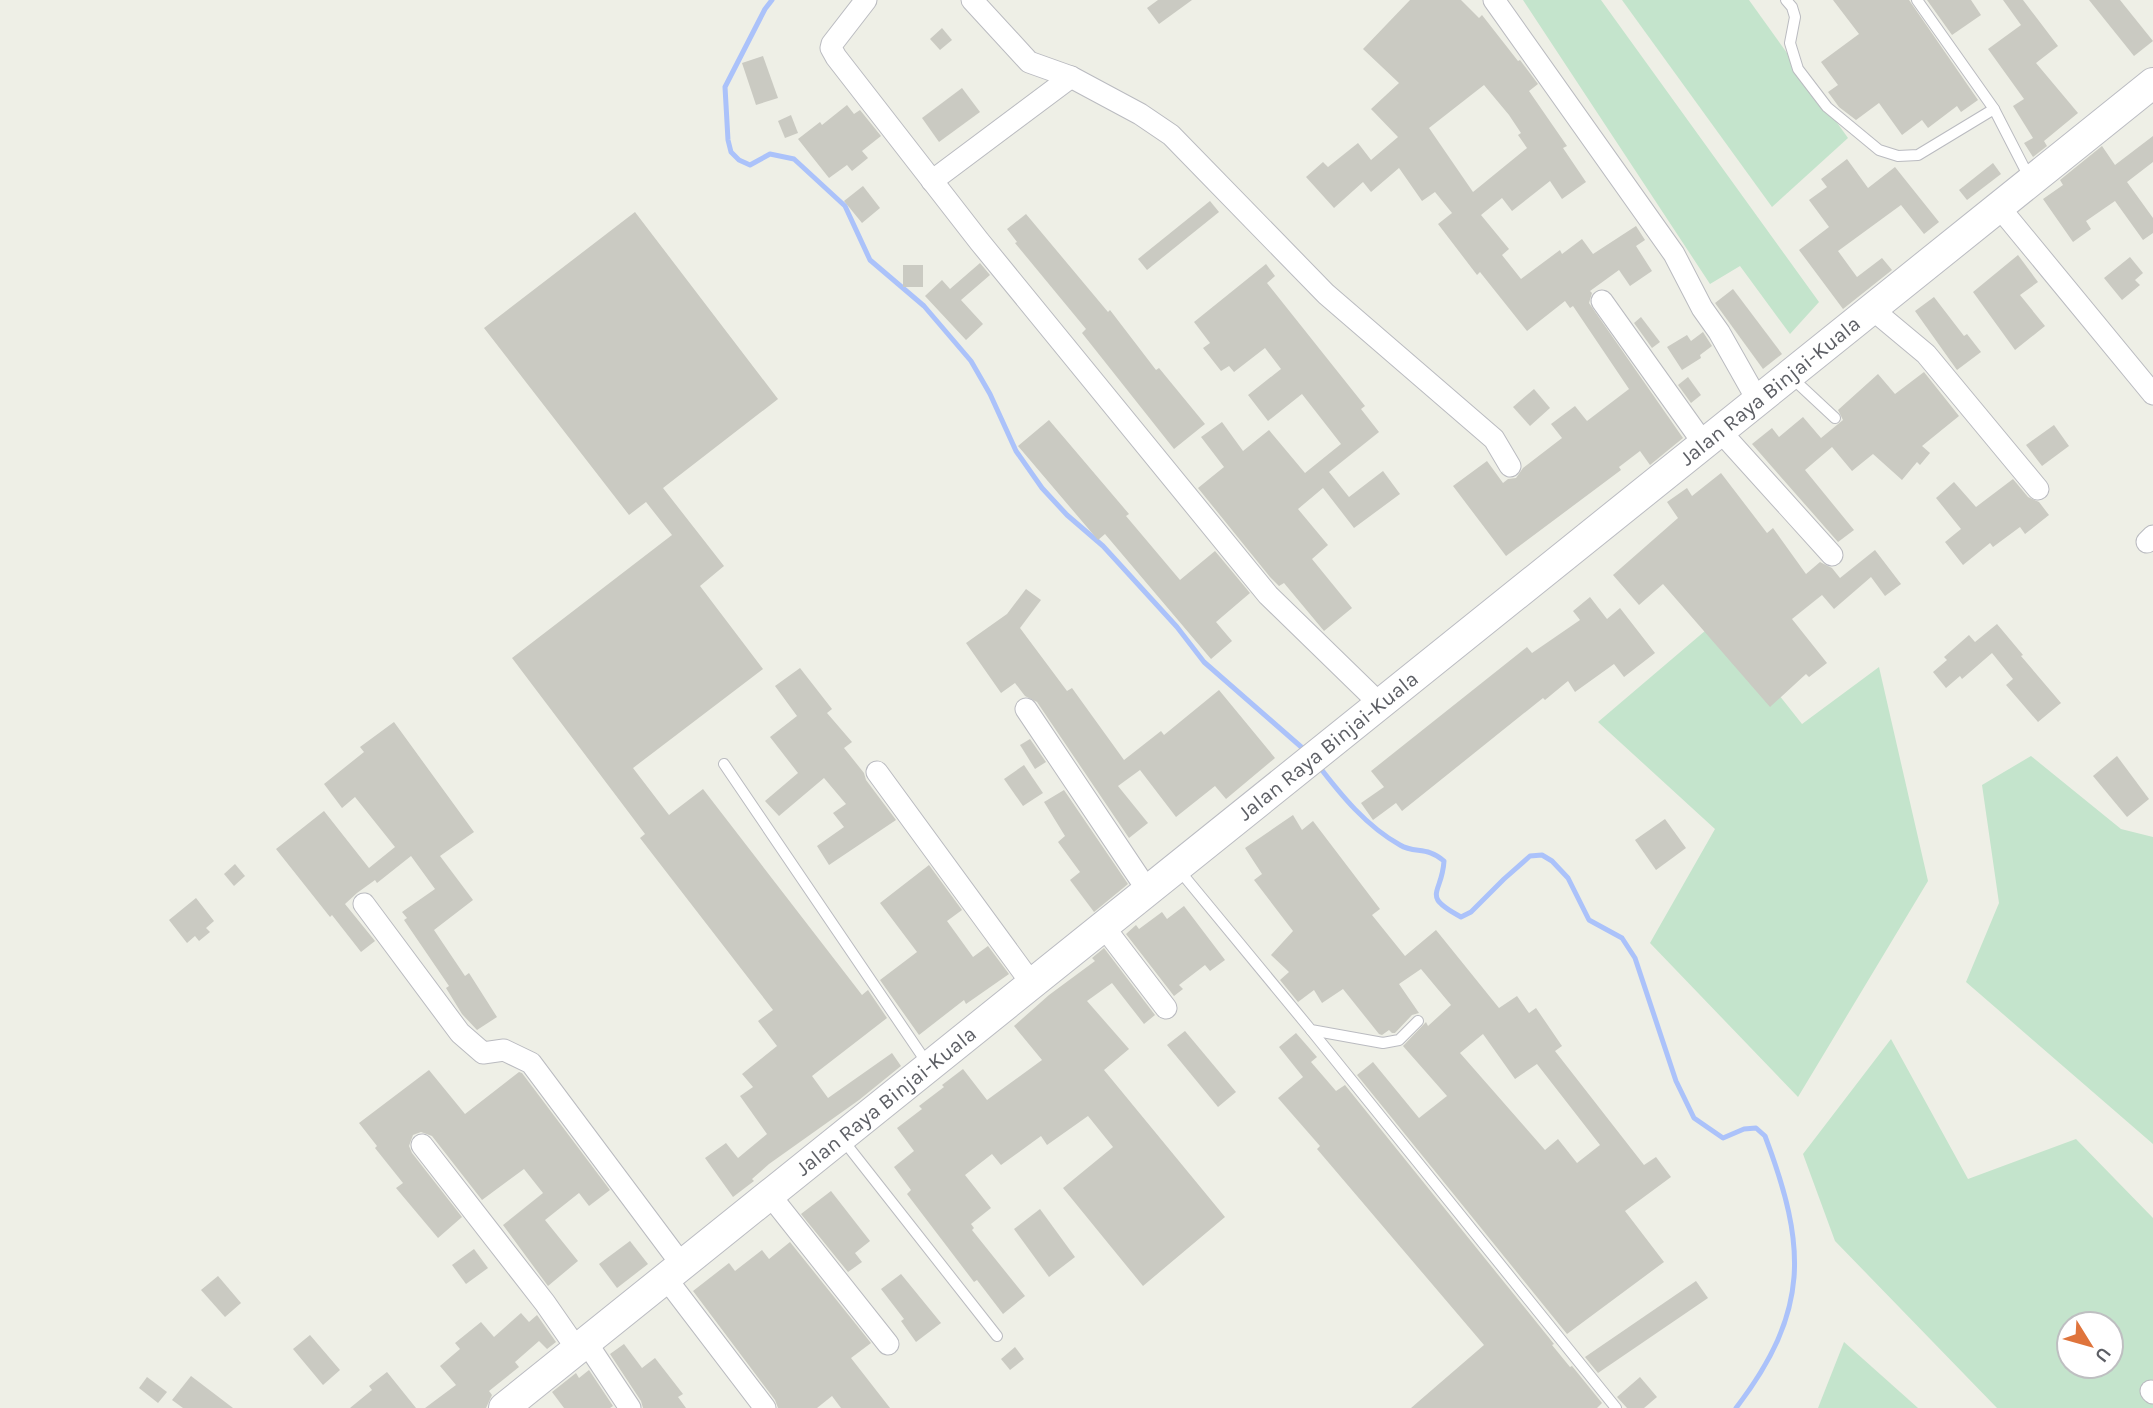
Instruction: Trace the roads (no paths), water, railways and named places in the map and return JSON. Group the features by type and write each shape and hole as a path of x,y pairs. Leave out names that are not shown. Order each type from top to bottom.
{"main road":[{"name":"Jalan Raya Binjai-Kuala","path":"504,1408 2153,83"}],"street":[{"path":"866,0 831,48 932,181 1268,595 1380,704"},
{"path":"972,0 1021,56 1036,65 1071,77 1140,114 1171,135 1326,294 1494,439 1510,466"},
{"path":"1494,0 1674,254 1702,308 1719,332 1758,401"},
{"path":"932,181 1071,77"},
{"path":"1999,207 2153,394"},
{"path":"1602,301 1712,438 1832,555"},
{"path":"1872,309 1926,354 2038,489"},
{"path":"1026,709 1148,891"},
{"path":"877,772 1032,984"},
{"path":"364,904 460,1033 483,1053 505,1049 531,1063 765,1408"},
{"path":"1104,927 1166,1009"},
{"path":"422,1145 630,1408"},
{"path":"769,1194 888,1344"}],"lane":[{"path":"1786,0 1794,12 1790,43 1798,69 1827,107 1879,150 1898,156 1918,155 1994,109"},
{"path":"1917,0 1994,109 2031,181"},
{"path":"1789,376 1835,418"},
{"path":"724,764 929,1067"},
{"path":"1177,868 1616,1408"},
{"path":"1311,1030 1384,1043 1399,1040 1418,1021"},
{"path":"841,1138 998,1336"}],"waterway":[{"path":"772,0 725,87 731,152 750,165 770,154 794,159 845,206 870,260 924,306 971,361 990,394 1016,451 1042,488 1067,515 1103,546 1177,627 1204,662 1307,752"},
{"path":"1318,765 1345,798 1376,829 1406,848 1432,853 1444,861 1437,899 1448,910 1461,917 1471,912 1530,856 1542,855 1552,861 1568,878 1589,920 1622,938 1635,958 1676,1081 1694,1118 1723,1138 1744,1129 1756,1128 1765,1136 1789,1212 1794,1245 1794,1277 1789,1309 1778,1340 1736,1408"}]}
